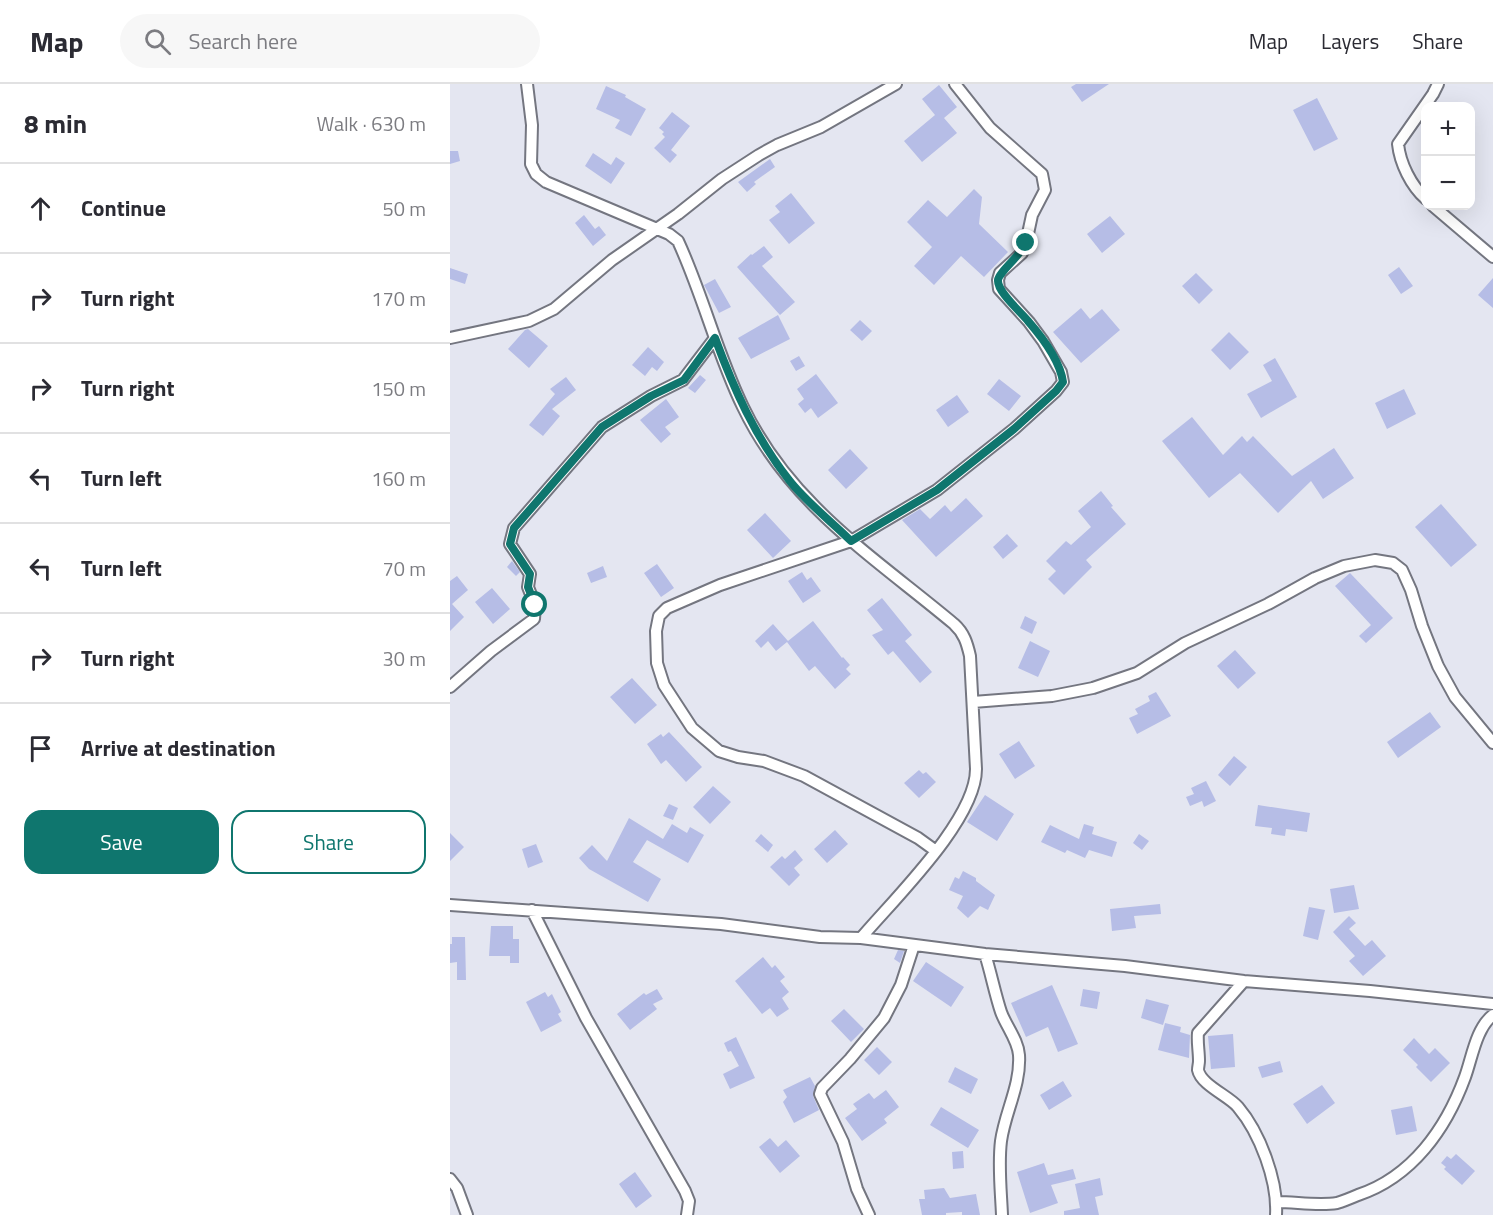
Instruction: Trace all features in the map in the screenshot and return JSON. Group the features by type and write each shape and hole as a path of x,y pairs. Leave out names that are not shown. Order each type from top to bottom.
{"street":[{"path":"527,84 532,125 531,164 536,174 546,182 669,234 678,242 743,407 760,438 790,482 851,541 961,631 970,656 976,780 968,802 936,851 861,938"},
{"path":"450,338 529,321 554,309 612,260 759,154 821,127 896,84"},
{"path":"936,851 918,838 804,776 764,761 738,757 719,750 692,728 664,685 657,663 656,631 658,616 667,608 720,585 851,541 937,490 1014,429 1063,382 1061,372 1042,341 1029,322 999,289 998,280 1000,273 1022,253 1032,215 1045,190 1042,174 990,128 955,84"},
{"path":"1421,195 1400,158 1398,144 1438,84"},
{"path":"1438,210 1493,256"},
{"path":"450,687 491,651 534,620 535,605 528,587 530,574 510,544 514,528 602,427 651,396 684,380 715,338"},
{"path":"973,702 1052,696 1093,688 1137,674 1185,643 1248,614 1315,578 1344,566 1374,560 1393,563 1402,570 1438,666 1455,697 1493,743"},
{"path":"450,904 722,924 820,937 861,938 985,954 1125,966 1244,981 1493,1004"},
{"path":"532,910 586,1018 685,1191 689,1209 687,1215"},
{"path":"869,1215 843,1142 820,1094 822,1088 884,1018 901,985 914,945"},
{"path":"985,954 1000,1009 1006,1026 1016,1041 1019,1053 1018,1073 1001,1139 1002,1215"},
{"path":"1244,981 1198,1033 1198,1071 1210,1086 1238,1107 1248,1122 1265,1155 1273,1180 1277,1202 1276,1215"},
{"path":"1277,1202 1337,1203 1394,1180 1422,1154 1443,1125 1459,1095 1480,1033 1493,1015"},
{"path":"450,1179 457,1188 467,1215"}],"building":[{"path":"1076,84 1109,84 1082,102 1071,87"},
{"path":"939,85 957,107 944,118 957,133 922,162 904,141 935,115 922,99"},
{"path":"606,86 626,95 625,97 646,109 631,136 615,128 620,120 596,109"},
{"path":"1317,98 1338,139 1314,151 1293,110"},
{"path":"672,112 690,126 671,150 677,155 670,163 654,148 665,137 662,134 664,132 659,128"},
{"path":"450,151 458,151 460,161 450,164"},
{"path":"593,153 611,165 616,157 625,163 611,184 585,166"},
{"path":"770,159 775,167 754,182 756,184 747,192 738,182"},
{"path":"974,189 982,197 979,224 1008,252 984,277 961,256 934,285 914,266 932,247 907,222 928,200 947,217"},
{"path":"791,193 815,223 789,244 769,220 780,212 775,206"},
{"path":"584,215 595,229 599,226 606,235 593,246 575,223"},
{"path":"1110,216 1125,234 1102,253 1087,234"},
{"path":"764,246 773,257 762,266 795,302 780,315 737,267"},
{"path":"1399,267 1413,286 1401,294 1388,275"},
{"path":"450,268 468,274 465,284 450,279"},
{"path":"1196,273 1213,290 1199,304 1182,286"},
{"path":"1493,278 1493,308 1478,295"},
{"path":"715,279 731,307 719,313 704,285"},
{"path":"1081,308 1090,319 1102,309 1120,330 1081,363 1053,332"},
{"path":"778,315 790,339 751,359 738,338"},
{"path":"860,320 872,331 862,341 850,330"},
{"path":"528,329 548,346 529,368 508,349"},
{"path":"1229,332 1249,352 1230,370 1211,350"},
{"path":"648,347 664,362 657,371 652,367 645,376 632,365"},
{"path":"799,356 805,366 796,371 790,361"},
{"path":"1275,358 1297,397 1261,418 1247,394 1272,381 1263,365"},
{"path":"816,374 838,403 818,418 811,408 805,413 798,404 804,399 797,389"},
{"path":"700,375 706,380 695,393 688,388"},
{"path":"566,377 576,390 552,409 560,416 543,436 529,425 555,394 550,389"},
{"path":"999,379 1021,396 1009,411 987,394"},
{"path":"1404,389 1416,414 1387,429 1375,403"},
{"path":"957,395 969,412 948,427 936,410"},
{"path":"666,399 679,417 665,427 671,434 661,443 640,420"},
{"path":"1192,417 1223,455 1242,436 1247,442 1253,436 1292,476 1334,448 1354,478 1323,499 1311,481 1278,513 1240,473 1209,498 1162,441"},
{"path":"850,449 868,468 846,489 828,470"},
{"path":"1101,491 1126,524 1086,560 1092,567 1064,595 1048,579 1056,571 1046,561 1066,541 1071,545 1091,527 1078,511"},
{"path":"966,498 983,516 936,557 902,520 920,509 930,519 945,505 951,512"},
{"path":"1441,504 1477,545 1451,567 1415,527"},
{"path":"765,513 791,541 773,558 747,530"},
{"path":"1007,534 1018,546 1003,559 993,547"},
{"path":"512,561 520,572 516,576 507,567"},
{"path":"657,564 674,588 661,597 644,573"},
{"path":"603,566 607,577 591,583 587,573"},
{"path":"802,572 807,580 811,577 821,591 803,603 788,581"},
{"path":"1350,573 1393,618 1366,643 1359,636 1371,625 1335,586"},
{"path":"457,576 468,590 452,604 464,617 450,631 450,581"},
{"path":"492,588 510,609 493,624 475,602"},
{"path":"882,598 912,635 905,641 932,672 920,683 893,651 888,655 872,635 883,630 867,610"},
{"path":"1025,616 1037,622 1032,634 1020,628"},
{"path":"813,621 850,665 846,669 851,674 835,689 815,666 809,671 787,642 776,651 768,641 761,648 755,641 773,624 788,641"},
{"path":"1030,641 1050,651 1038,677 1018,668"},
{"path":"1235,650 1256,673 1238,689 1217,666"},
{"path":"632,678 657,705 635,724 610,697"},
{"path":"1156,692 1171,716 1137,734 1129,718 1138,714 1135,709 1150,701 1148,696"},
{"path":"1430,712 1441,727 1398,758 1387,742"},
{"path":"669,732 702,767 686,782 666,760 661,764 647,744 661,734 663,737"},
{"path":"1019,741 1035,766 1015,779 999,754"},
{"path":"1234,756 1247,767 1230,786 1218,775"},
{"path":"919,770 923,774 926,772 936,782 919,798 904,783"},
{"path":"1206,781 1216,801 1204,807 1202,801 1190,806 1186,797 1194,794 1191,788"},
{"path":"713,786 731,802 710,824 693,807"},
{"path":"985,795 1014,814 997,841 967,822"},
{"path":"669,804 678,808 673,820 663,816"},
{"path":"1258,805 1310,813 1307,832 1286,829 1285,836 1271,834 1272,828 1255,826"},
{"path":"629,818 663,839 672,824 687,833 690,827 704,835 688,863 647,840 633,862 661,879 648,902 589,869 579,858 592,845 607,861"},
{"path":"1084,824 1094,827 1092,834 1117,842 1112,857 1089,850 1085,858 1067,850 1065,853 1041,842 1050,825 1079,839"},
{"path":"835,830 848,844 827,863 814,849"},
{"path":"450,833 464,847 450,861"},
{"path":"761,834 773,845 768,852 755,841"},
{"path":"1139,834 1149,841 1142,850 1133,843"},
{"path":"536,844 543,862 528,868 522,849"},
{"path":"795,850 803,860 794,868 800,875 789,886 770,867 782,856 785,859"},
{"path":"963,871 976,878 976,881 995,895 988,910 980,906 968,918 957,908 963,896 949,890 955,877 959,879"},
{"path":"1354,885 1359,909 1334,913 1330,889"},
{"path":"1160,904 1161,914 1134,916 1136,928 1112,931 1110,909"},
{"path":"1309,907 1325,910 1318,940 1303,936"},
{"path":"1349,916 1356,923 1349,929 1365,946 1372,940 1386,956 1363,976 1349,961 1355,956 1333,932"},
{"path":"491,926 513,926 513,939 519,939 519,963 510,963 510,956 489,956"},
{"path":"452,937 465,937 466,980 457,980 457,962 450,963"},
{"path":"898,950 904,951 900,963 894,959"},
{"path":"763,957 772,968 775,965 785,977 780,981 789,992 782,998 789,1009 777,1017 770,1008 762,1014 735,981"},
{"path":"926,962 964,987 951,1007 913,981"},
{"path":"1052,985 1078,1044 1058,1052 1048,1027 1026,1037 1011,1003"},
{"path":"657,989 663,999 653,1004 657,1009 630,1030 617,1014 644,993 646,995"},
{"path":"1083,989 1100,992 1097,1009 1080,1006"},
{"path":"545,992 548,997 552,994 561,1012 558,1014 562,1021 541,1032 526,1002"},
{"path":"1146,999 1169,1005 1163,1025 1141,1018"},
{"path":"844,1009 864,1029 851,1042 831,1021"},
{"path":"1165,1023 1181,1027 1180,1032 1190,1035 1189,1058 1158,1050"},
{"path":"1233,1034 1235,1067 1211,1069 1208,1036"},
{"path":"736,1037 755,1078 730,1089 723,1074 739,1066 724,1043"},
{"path":"1414,1038 1429,1054 1435,1048 1450,1063 1431,1082 1403,1050"},
{"path":"877,1047 892,1062 879,1075 864,1060"},
{"path":"1280,1061 1283,1072 1262,1078 1258,1067"},
{"path":"955,1067 978,1079 971,1094 948,1082"},
{"path":"810,1077 815,1086 813,1096 819,1110 794,1123 783,1102 787,1097 783,1090"},
{"path":"1063,1081 1072,1096 1049,1110 1040,1095"},
{"path":"1322,1085 1335,1103 1307,1124 1293,1104"},
{"path":"886,1090 899,1107 884,1119 887,1123 862,1141 845,1118 857,1109 853,1104 869,1093 874,1099"},
{"path":"1412,1106 1417,1131 1396,1135 1391,1110"},
{"path":"941,1107 979,1130 968,1148 930,1125"},
{"path":"770,1138 778,1147 786,1140 800,1156 780,1173 759,1147"},
{"path":"963,1151 964,1168 953,1169 952,1152"},
{"path":"1456,1154 1475,1171 1462,1185 1444,1169 1446,1167 1441,1163 1447,1156 1451,1159"},
{"path":"1044,1163 1048,1175 1073,1169 1076,1179 1051,1185 1058,1203 1030,1213 1017,1172"},
{"path":"635,1172 652,1196 636,1208 619,1184"},
{"path":"1100,1178 1103,1195 1095,1197 1099,1215 1064,1215 1064,1211 1080,1208 1075,1184"},
{"path":"944,1188 950,1198 976,1194 980,1215 962,1215 962,1212 922,1215 919,1199 925,1199 924,1190"}],"route":[{"path":"535,605 528,587 530,574 510,544 514,528 602,427 651,396 684,380 715,338 743,407 760,438 790,482 851,541 937,490 1014,429 1063,382 1061,372 1029,322 999,289 1000,273 1022,253 1026,243"}]}
